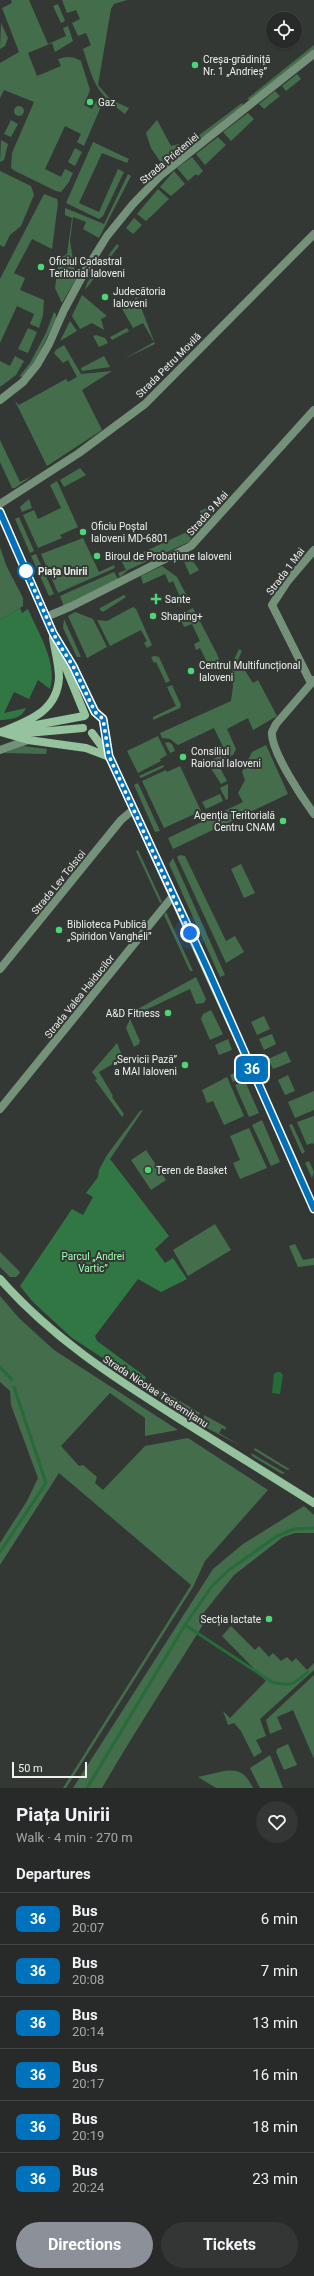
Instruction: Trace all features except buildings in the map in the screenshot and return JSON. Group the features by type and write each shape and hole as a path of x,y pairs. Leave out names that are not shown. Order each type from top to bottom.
{"main road":[{"path":"0,511 53,633 84,715 82,722 83,728"},
{"path":"53,633 73,666 95,712 103,719 109,756"},
{"path":"1,732 34,719 49,706 53,698 58,678 53,633"},
{"path":"1,732 95,712"},
{"path":"92,733 98,732 103,726"},
{"path":"11,735 83,728 92,733 109,756 314,1209"},
{"path":"1,732 28,740 86,748 109,756"},
{"name":"Strada Nicolae Testemițanu","path":"0,1279 32,1313 77,1351 149,1400 314,1503"}],"street":[{"name":"Strada Prieteniei","path":"0,400 24,382 37,365 50,344 64,310 84,273 108,234 132,204 161,175 314,54"},
{"name":"Strada Petru Movilă","path":"0,504 79,453 145,404 314,234"},
{"name":"Strada 9 Mai","path":"46,617 72,606 191,546 314,410"},
{"name":"Strada 1 Mai","path":"312,681 272,605 283,587 314,550"},
{"path":"312,681 276,724 272,733 277,753 301,797 314,814"},
{"path":"0,750 28,740"},
{"name":"Strada Lev Tolstoi","path":"0,969 121,820 133,810"},
{"name":"Strada Valea Haiducilor","path":"0,1109 173,896"}],"shaded area":[{"path":"11,0 29,0 48,44 66,36 63,28 68,26 73,41 55,52 52,43 28,53 37,76 61,66 58,59 70,57 78,59 81,61 90,90 84,105 92,109 97,100 102,104 84,146 77,142 81,134 65,126 45,169 61,177 65,169 73,173 69,182 61,192 56,191 11,168 12,153 34,102 4,90 0,98 0,63 19,52 2,8 12,3"},
{"path":"62,0 127,0 114,4 111,9 98,85 111,100 129,108 125,114 101,93 93,79 83,49 91,45 86,33 78,36 72,23 80,19 76,10 67,13"},
{"path":"58,4 65,21 61,23 53,6"},
{"path":"1,23 8,38 5,46 0,49"},
{"path":"314,45 314,50 250,100 247,99"},
{"path":"297,74 301,79 286,91 282,86"},
{"path":"275,91 280,96 264,109 259,104"},
{"path":"242,103 243,105 186,150 186,145"},
{"path":"17,106 21,106 23,107 23,115 17,116 14,113 14,109"},
{"path":"248,113 254,119 231,141 223,132"},
{"path":"11,120 18,124 11,137 4,134"},
{"path":"157,120 171,146 179,144 180,154 164,167 151,148 146,133"},
{"path":"218,137 226,145 205,165 196,154"},
{"path":"1,140 8,144 4,160 0,162"},
{"path":"93,142 129,159 127,163 102,153 79,203 99,212 118,169 124,172 103,216 99,219 66,203"},
{"path":"75,148 82,152 75,166 68,162"},
{"path":"192,157 203,171 198,176 196,174 188,181 177,168"},
{"path":"0,171 31,186 34,195 21,226 10,235 4,247 0,245"},
{"path":"174,171 185,184 171,196 160,187"},
{"path":"128,174 131,176 99,238 83,229 86,222 73,217 70,241 76,279 62,303 55,288 59,259 67,254 72,218 65,215 65,208 104,224"},
{"path":"158,189 169,199 146,221 137,214"},
{"path":"44,194 57,199 58,203 52,249 32,239 14,273 25,278 20,290 44,300 43,315 39,328 30,324 34,314 17,306 0,343 0,279"},
{"path":"134,218 142,225 133,234 126,228"},
{"path":"117,244 119,246 85,290 87,283"},
{"path":"82,295 107,316 101,319 104,330 92,323 80,329 72,316"},
{"path":"137,297 155,344 124,359 154,342 143,323 133,328 121,307"},
{"path":"54,312 56,314 56,319 37,358 26,375 19,377 30,363 46,333"},
{"path":"70,321 77,331 60,341"},
{"path":"28,328 37,332 28,353 18,349"},
{"path":"127,328 129,331 112,340 110,337"},
{"path":"96,335 105,338 108,343 99,347 93,336"},
{"path":"64,345 81,374 112,371 82,390 102,430 47,466 15,401 19,405 66,379 68,382 77,377 68,360 63,363 54,353"},
{"path":"15,356 24,361 16,375 0,387 0,361 10,366"},
{"path":"104,356 110,367 82,371 81,368"},
{"path":"0,440 20,482 32,476 15,488 12,488 0,462"},
{"path":"80,468 86,475 64,487 60,480"},
{"path":"57,481 78,527 60,535 62,538 38,548 23,515 34,510 38,519 61,508 50,485"},
{"path":"29,499 32,508 22,512 20,507"},
{"path":"209,507 213,516 199,535 197,528 200,526 200,511"},
{"path":"19,517 34,551 30,553 15,519"},
{"path":"189,531 191,538 189,542 128,570 120,577 118,573 126,570 122,562"},
{"path":"83,538 99,572 114,565 115,568 58,593 41,554"},
{"path":"0,547 6,565 23,598 23,606 0,620"},
{"path":"36,554 54,594 49,596 31,556"},
{"path":"182,557 190,557 199,570 190,575"},
{"path":"162,566 177,577 189,600 179,606 176,600 180,597 173,581 169,583 165,574 143,584 141,576"},
{"path":"114,572 118,579 64,607 60,596"},
{"path":"124,595 126,597 103,612 100,610 100,608"},
{"path":"133,607 136,609 152,645 147,648 144,643 147,641 141,630 110,646 97,620 107,621"},
{"path":"193,608 220,662 209,666 200,648 196,650 194,644 200,641 192,624 184,627 181,620 185,618 182,614"},
{"path":"75,612 93,619 107,647 87,658 68,616"},
{"path":"64,619 81,657 77,657 63,628"},
{"path":"239,649 242,651 238,660 253,683 258,680 277,716 253,730 248,718 227,729 236,749 233,755 217,762 227,781 221,784 207,762 226,753 214,728 178,745 170,739 162,738 160,733 231,701 233,686 232,664"},
{"path":"151,657 159,657 170,681 166,683 156,662 154,663"},
{"path":"172,685 181,705 180,708 153,720 153,717 176,706 167,687"},
{"path":"158,736 167,755 160,759 161,761 138,773 127,751"},
{"path":"168,742 172,744 175,751 170,753 165,743"},
{"path":"266,745 288,794 173,849 168,838 243,802 238,793 245,780 242,772 252,752"},
{"path":"23,746 47,749 46,754 4,753"},
{"path":"163,765 164,767 141,778 139,776"},
{"path":"180,766 201,811 164,828 142,781 166,770 167,772"},
{"path":"138,783 160,831 155,832 134,785"},
{"path":"228,784 228,799 226,800 220,788"},
{"path":"220,794 223,801 206,809 202,802"},
{"path":"138,850 162,902 160,903 136,851"},
{"path":"180,855 185,856 226,941 235,936 244,952 226,963 177,857"},
{"path":"173,858 225,975 220,977 169,864"},
{"path":"241,864 255,893 244,898 231,869"},
{"path":"166,912 193,971 190,971 164,915"},
{"path":"196,977 206,999 204,1003 196,1004 190,989 137,1014 134,1011"},
{"path":"211,1010 223,1034 210,1040 201,1019 203,1014"},
{"path":"264,1016 270,1029 257,1035 251,1022"},
{"path":"130,1019 140,1041 139,1044 134,1047 126,1028"},
{"path":"272,1034 276,1044 264,1050 259,1039"},
{"path":"228,1039 232,1050 219,1055 215,1045"},
{"path":"117,1043 123,1058 99,1072 113,1096 112,1097 124,1114 122,1117 95,1080 97,1079 92,1072"},
{"path":"286,1051 291,1062 273,1069 268,1059"},
{"path":"241,1070 244,1077 233,1082 230,1075"},
{"path":"288,1075 295,1091 285,1095 278,1080"},
{"path":"227,1077 244,1116 224,1125 213,1101 207,1103 202,1090"},
{"path":"245,1081 259,1113 249,1117 235,1085"},
{"path":"314,1091 314,1110 295,1118 288,1102"},
{"path":"143,1110 110,1159 107,1155 140,1111"},
{"path":"314,1116 314,1144 312,1143 307,1145 297,1122"},
{"path":"262,1120 280,1162 271,1166 252,1125"},
{"path":"292,1124 305,1152 302,1154 289,1125"},
{"path":"249,1128 267,1168 240,1179 233,1163 240,1160 230,1136"},
{"name":"Teren de Basket","path":"146,1150 166,1180 151,1190 131,1160"},
{"path":"309,1161 314,1172 312,1178 305,1163"},
{"path":"215,1224 231,1250 188,1276 173,1250"},
{"path":"295,1244 303,1260 314,1258 314,1265 298,1267 289,1246"},
{"path":"0,1252 19,1271 20,1273 16,1277 10,1277 0,1267"},
{"path":"0,1296 19,1318 54,1350 178,1430 145,1436 145,1418 110,1393 61,1446 79,1466 83,1465 97,1477 95,1483 103,1490 145,1446 188,1438 268,1490 205,1561 193,1587 66,1788 63,1788 191,1585 59,1473 0,1565 0,1543 27,1501 38,1478 11,1405 10,1391 0,1382"},
{"path":"280,1372 283,1375 280,1394 272,1393 274,1374"},
{"path":"158,1388 200,1413 199,1415 192,1417 157,1395 156,1392"},
{"path":"204,1415 226,1427 225,1430 222,1428 219,1433 243,1447 203,1426"},
{"path":"255,1448 290,1469 287,1470 254,1450"},
{"path":"251,1453 285,1473 282,1474 252,1456"},
{"path":"304,1506 314,1515 314,1533 295,1533 283,1537 234,1575 202,1615 206,1620 102,1788 73,1788 213,1569 243,1544"},
{"path":"231,1626 255,1650 259,1646 269,1657 273,1653 281,1661 287,1657 292,1662 296,1658 307,1670 314,1663 314,1670 260,1719 266,1736 256,1740 262,1752 254,1757 241,1731 234,1723 228,1725 223,1711 230,1718 266,1681 222,1636"},
{"path":"314,1675 314,1759 293,1710 277,1717 282,1729 270,1734 266,1720"},
{"path":"288,1744 297,1765 284,1770 276,1752 277,1749"},
{"path":"270,1755 283,1788 260,1788 250,1768"},
{"path":"224,1771 234,1771 242,1774 248,1779 253,1788 216,1788 198,1777"}],"green space":[{"path":"20,608 22,613 28,609 46,648 52,679 50,689 38,680 29,699 14,692 4,713 26,708 24,712 12,719 0,720 0,620"},
{"name":"Parcul „Andrei Vartic”","path":"107,1155 169,1236 155,1249 165,1263 173,1258 187,1279 161,1292 138,1279 95,1336 97,1341 146,1377 143,1384 72,1338 33,1302 20,1286 72,1209 83,1215 93,1197 86,1193 98,1177 99,1170"}],"waterway":[{"path":"0,1367 12,1380"},
{"path":"0,1552 46,1483 14,1387"},
{"path":"87,1788 185,1625 212,1586 229,1570 277,1536 294,1529 314,1528"},
{"path":"185,1625 272,1682 284,1684 292,1683 308,1672"}],"bus line":[{"name":"36","path":"0,512 53,633 73,666 95,712 103,719 109,756 208,970 314,1209"}],"place":[{"name":"Creșa-grădiniță Nr. 1 „Andrieș”","path":"195,65"},
{"name":"Gaz","path":"90,102"},
{"name":"Oficiul Cadastral Teritorial Ialoveni","path":"41,267"},
{"name":"Judecătoria Ialoveni","path":"105,297"},
{"name":"Oficiu Poștal Ialoveni MD-6801","path":"83,532"},
{"name":"Biroul de Probațiune Ialoveni","path":"97,556"},
{"name":"Piața Unirii","path":"26,571"},
{"name":"Sante","path":"156,599"},
{"name":"Shaping+","path":"153,616"},
{"name":"Centrul Multifuncțional Ialoveni","path":"191,671"},
{"name":"Consiliul Raional Ialoveni","path":"183,757"},
{"name":"Agenția Teritorială Centru CNAM","path":"283,821"},
{"name":"Biblioteca Publică „Spiridon Vangheli”","path":"59,930"},
{"name":"A&D Fitness","path":"168,1013"},
{"name":"„Servicii Pază” a MAI Ialoveni","path":"185,1065"},
{"name":"Teren de Basket","path":"148,1170"},
{"name":"Secția lactate","path":"269,1619"}],"route":[{"path":"26,571 57,641 73,666 95,712 103,719 109,756 190,933"}]}
